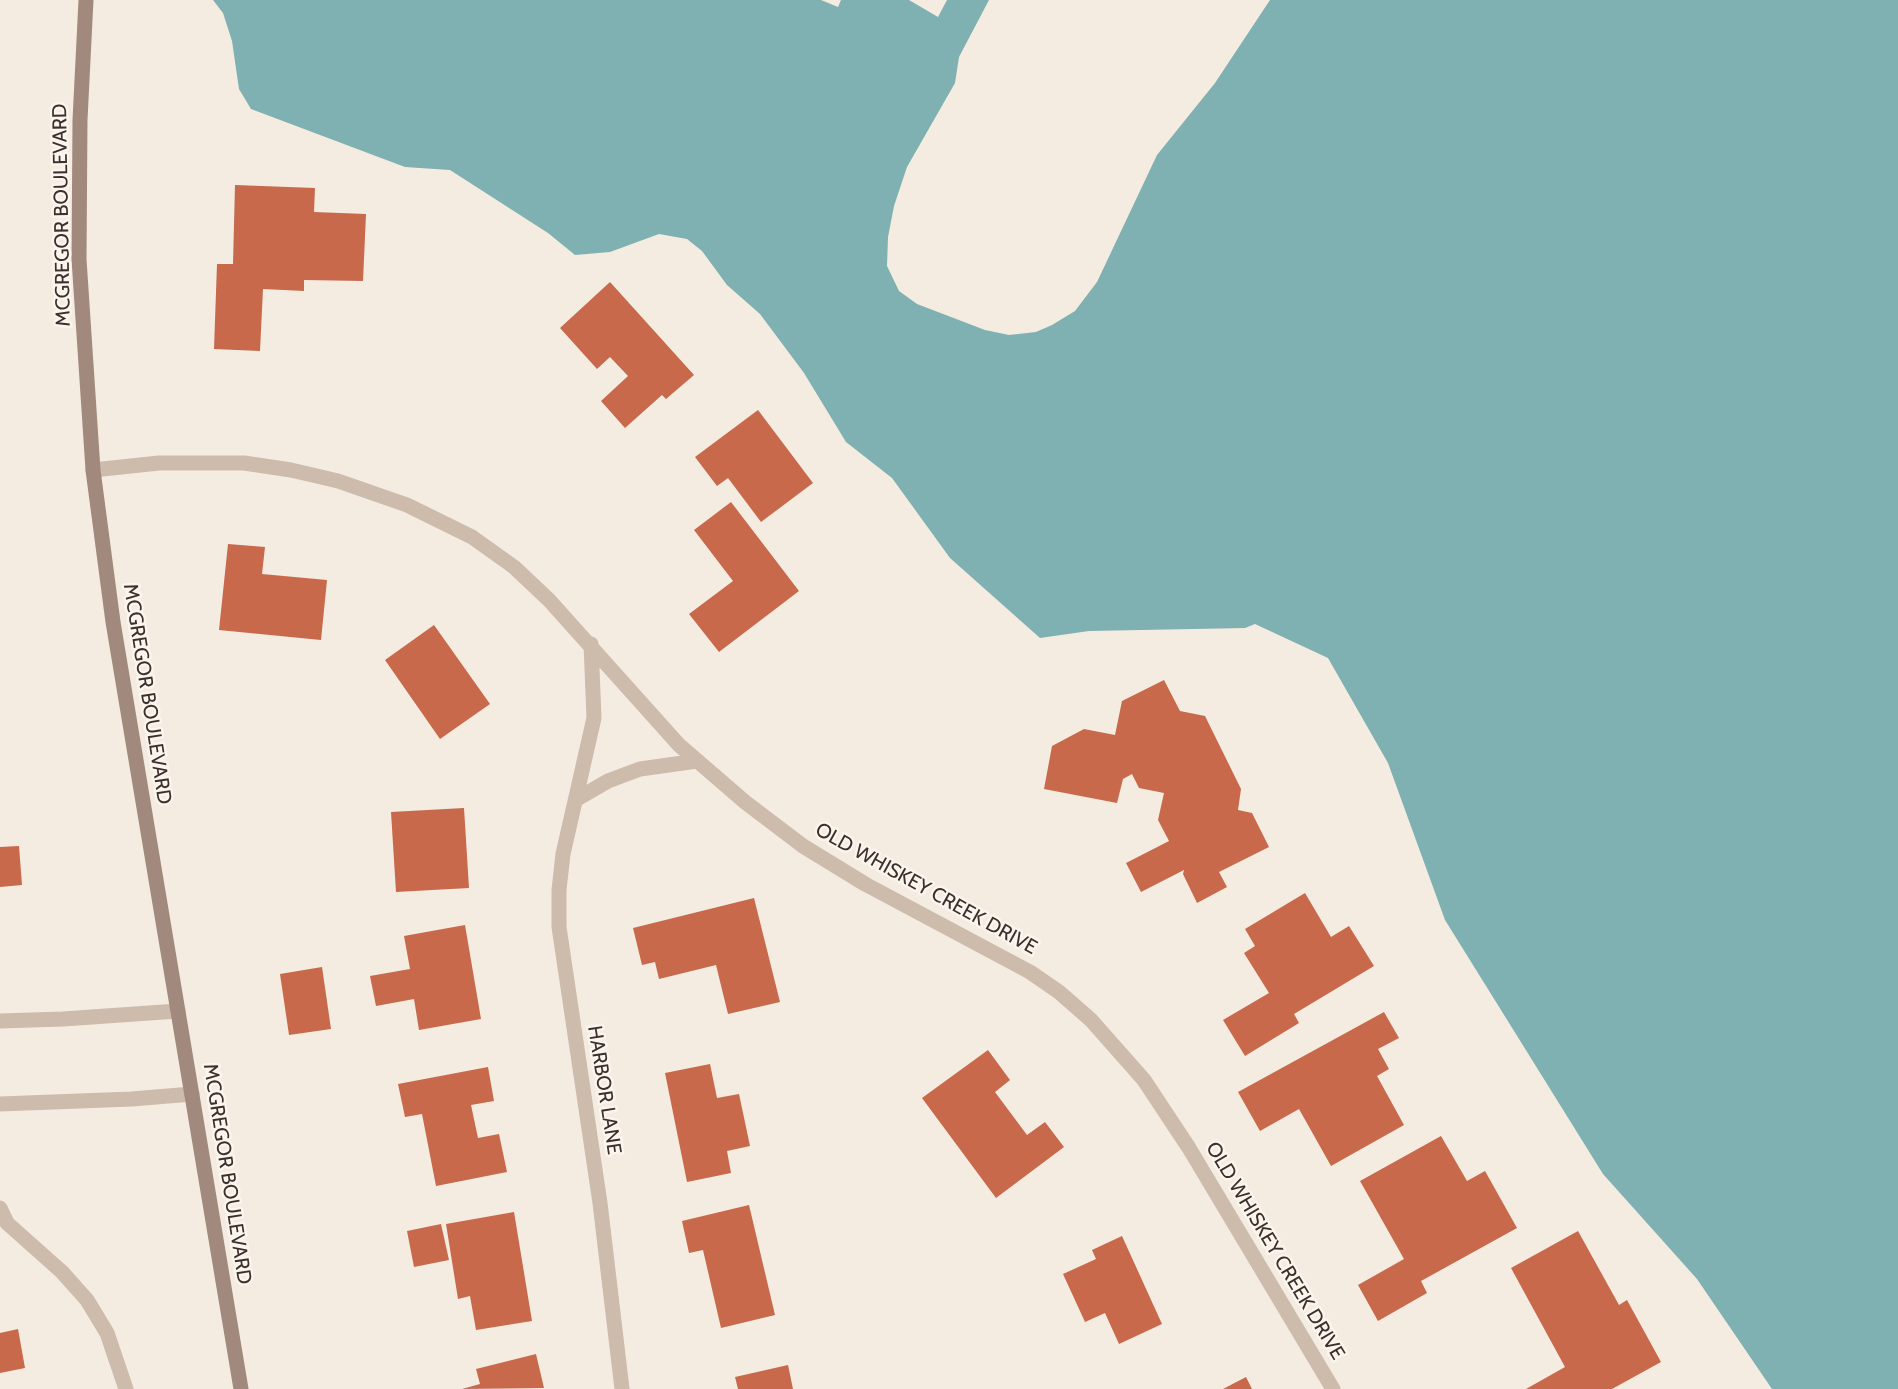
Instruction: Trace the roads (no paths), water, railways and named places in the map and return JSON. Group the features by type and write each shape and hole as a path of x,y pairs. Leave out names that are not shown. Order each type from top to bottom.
{"main road":[{"name":"MCGREGOR BOULEVARD","path":"86,0 80,120 79,259 93,470 113,622 241,1389"}],"street":[{"name":"OLD WHISKEY CREEK DRIVE","path":"93,470 159,463 244,463 291,470 373,491 407,504 472,537 514,567 591,645 644,708 697,761 745,802 803,846 865,884 1030,972 1059,992 1091,1020 1144,1080 1190,1148 1333,1389"},
{"name":"HARBOR LANE","path":"591,645 594,718 563,854 559,890 559,927 600,1203 622,1389"},
{"path":"577,799 608,781 640,770 697,761"},
{"path":"0,1021 178,1011"},
{"path":"0,1104 132,1099 192,1094"},
{"path":"0,1208 7,1223 62,1272 87,1300 107,1333 126,1389"}],"water":[{"path":"213,0 821,0 838,7 841,0 909,0 938,17 947,0 989,0 959,57 955,83 907,167 894,206 888,237 887,266 899,291 917,304 985,330 1009,335 1036,332 1075,311 1097,282 1157,155 1215,83 1270,0 1898,0 1898,1389 1772,1389 1697,1279 1603,1174 1445,920 1388,763 1328,658 1255,624 1245,628 1089,631 1040,638 950,558 892,478 846,442 804,373 760,314 727,285 702,251 687,239 659,234 610,252 575,255 548,233 450,170 405,167 251,109 239,89 232,41 223,13"}]}
